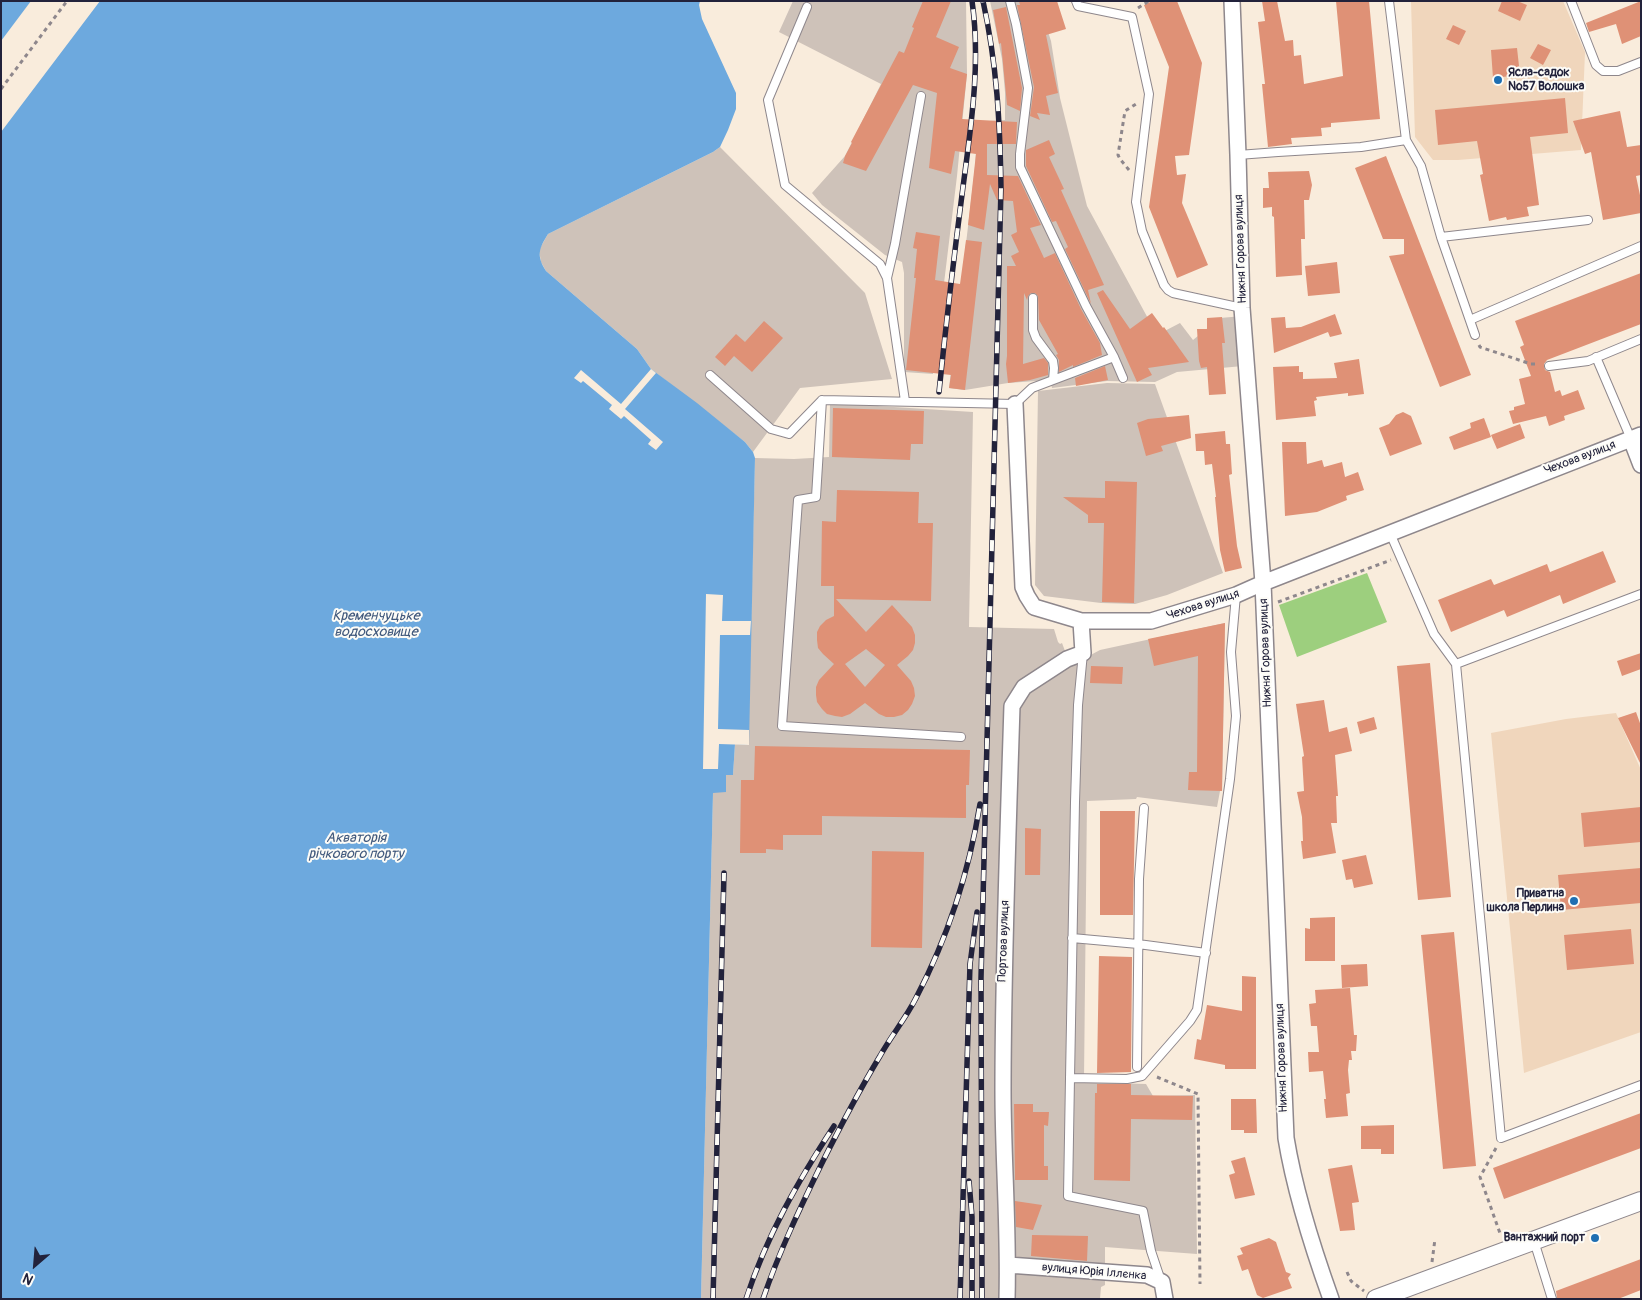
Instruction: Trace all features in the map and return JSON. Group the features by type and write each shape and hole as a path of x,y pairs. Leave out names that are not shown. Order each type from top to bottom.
{"street":[{"name":"Нижня Горова вулиця","path":"1232,1 1242,308 1263,582 1286,1138 1291,1171 1312,1246 1331,1299"},
{"name":"Чехова вулиця","path":"1015,404 1023,587 1034,607 1081,621 1150,621 1236,596 1263,582 1636,437"},
{"path":"1636,437 1641,465"},
{"path":"1081,621 1083,653"},
{"name":"Портова вулиця","path":"1007,1299 1008,1265 1003,1129 1003,988 1012,706 1024,687 1067,660 1083,653"},
{"path":"1377,1298 1641,1201"},
{"name":"вулиця Юрія Іллєнка","path":"1008,1265 1147,1275 1162,1282 1165,1299"}],"lane":[{"path":"1010,1 1028,88 1020,167 1089,312 1123,378"},
{"path":"1076,1 1078,6 1132,17 1147,83 1148,101 1136,202 1139,220 1166,288 1173,293 1242,308"},
{"path":"1389,1 1406,140 1421,166 1441,237 1475,335"},
{"path":"1571,1 1596,66 1604,71 1618,71 1641,62"},
{"path":"807,7 768,100 785,185 880,264 887,278 904,401"},
{"path":"887,278 895,244 921,96"},
{"path":"1238,156 1361,147 1406,140"},
{"path":"1441,237 1588,220"},
{"path":"1470,320 1641,246"},
{"path":"1033,298 1033,330 1036,338 1053,361 1053,380"},
{"path":"1549,366 1588,361 1641,339"},
{"path":"710,375 771,429 789,434 822,400 1015,404 1029,390 1114,358"},
{"path":"1596,358 1636,437"},
{"path":"822,400 816,497 798,500 782,726 961,737"},
{"path":"1390,533 1434,634 1456,664 1501,1138 1641,1085"},
{"path":"1456,664 1641,594"},
{"path":"1070,1078 1127,1079 1142,1076 1190,1021 1197,1010 1230,779 1236,716 1231,652 1236,596"},
{"path":"1083,653 1078,705 1068,1196 1143,1212 1150,1250 1162,1282"},
{"path":"1137,1067 1139,879 1144,808"},
{"path":"1072,938 1206,953"},
{"path":"1534,1241 1552,1299"}],"path":[{"path":"1,88 67,1"},
{"path":"1138,174 1131,173 1118,154 1124,111 1140,102 1148,101"},
{"path":"1475,335 1480,347 1531,364 1549,366"},
{"path":"1264,607 1401,556"},
{"path":"1146,1072 1198,1094 1200,1284"},
{"path":"1501,1138 1480,1177 1506,1251"},
{"path":"1347,1272 1354,1284 1377,1298"}],"shaded area":[{"path":"793,1 966,1 967,74 957,176 933,374 904,372 904,273 902,262 885,255 822,205 812,193 845,156 881,84 779,32"},
{"path":"990,1 1038,1 1051,41 1060,98 1087,206 1157,335 1180,323 1193,340 1220,318 1243,316 1243,366 1177,372 1155,382 1107,381 1052,388 1050,380 1008,383 965,390 949,388 976,151 990,121 1005,120 1002,59"},
{"name":"Ясла-садок №57 Волошка","path":"1411,1 1563,1 1585,52 1581,150 1458,160 1433,160 1415,137"},
{"path":"720,147 865,293 892,379 800,388 753,452 745,442 651,369 637,349 546,271 541,262 539,250 548,234"},
{"path":"1107,383 1155,384 1223,573 1167,595 1135,604 1101,603 1044,596 1035,585 1038,391"},
{"path":"830,403 973,412 969,627 1054,629 1058,642 1062,643 1065,651 1063,653 1070,666 1100,650 1225,623 1222,790 1220,791 1217,807 1137,797 1136,799 1087,801 1083,1082 1146,1084 1153,1096 1195,1095 1197,1254 1105,1247 1105,1285 1101,1287 1100,1299 701,1299 713,792 726,791 726,775 733,775 735,744 748,744 755,458 794,459 829,457"},
{"name":"Приватна школа Перлина","path":"1616,713 1641,770 1641,1032 1524,1073 1491,733 1566,719"}],"green space":[{"path":"1367,573 1387,622 1297,657 1279,605"}],"water":[{"name":"Акваторія річкового порту","path":"1,1 700,1 702,19 736,93 736,109 720,147 548,234 542,244 540,256 546,271 637,349 651,369 745,442 755,458 749,745 735,744 733,775 726,775 726,792 713,793 701,1299 1,1299"}],"pier":[{"path":"31,1 100,1 1,132 1,41"},
{"path":"651,369 656,373 625,409 663,442 656,450 648,444 651,440 624,416 621,419 609,409 612,405 583,381 581,383 574,378 581,370 621,404"},
{"path":"706,594 723,595 722,621 751,621 750,635 720,635 718,729 749,730 749,745 719,744 718,769 703,769"}],"building":[{"path":"923,1 951,1 936,37 959,47 950,68 967,74 962,119 1017,122 1016,144 987,144 987,175 1018,176 1041,225 1030,228 1044,258 1055,253 1081,309 1100,343 1102,355 1059,372 1059,360 1056,355 1058,354 1039,320 1038,296 1035,293 1031,293 1027,300 1024,293 1023,364 1044,358 1048,363 1048,375 1008,383 1006,364 1007,266 1016,266 1011,256 1019,252 1011,235 1017,232 1013,201 997,200 990,184 984,230 968,225 976,154 955,151 951,174 929,168 937,93 913,85 866,171 843,163 851,142 899,51 904,53"},
{"path":"1019,1 1057,1 1066,29 1046,35 1058,93 1046,96 1050,115 1037,113 1040,120 1030,116 1034,87 1017,5 1020,5"},
{"path":"1152,1 1177,1 1202,63 1189,155 1175,156 1177,175 1186,174 1182,203 1208,265 1177,278 1149,207 1169,67 1144,5"},
{"path":"1262,1 1277,1 1285,41 1293,40 1294,56 1301,55 1304,84 1343,76 1336,1 1369,1 1380,119 1331,123 1331,127 1321,128 1322,136 1291,138 1292,144 1268,147 1262,84 1265,84 1258,22 1265,21"},
{"path":"1502,1 1517,1 1527,5 1520,21 1498,11"},
{"path":"1641,1 1641,36 1622,44 1616,24 1589,32 1586,23"},
{"path":"1006,7 1022,88 1020,111 1007,105 1001,43 999,44 993,10"},
{"path":"1453,25 1466,31 1459,45 1446,39"},
{"path":"1538,44 1551,50 1543,65 1530,58"},
{"path":"1517,48 1520,75 1493,78 1491,50"},
{"path":"1565,98 1568,133 1530,137 1539,205 1527,207 1529,216 1507,220 1506,217 1489,221 1480,175 1483,174 1477,141 1438,145 1435,110"},
{"path":"1620,111 1627,147 1641,145 1641,175 1636,176 1641,200 1641,213 1603,220 1591,152 1585,154 1573,121"},
{"path":"1049,140 1055,154 1049,157 1064,189 1061,190 1104,285 1088,290 1091,304 1065,249 1068,247 1056,221 1052,222 1026,166 1026,150"},
{"path":"1386,156 1471,375 1440,387 1389,256 1404,254 1404,239 1383,239 1355,168"},
{"path":"1309,171 1312,185 1309,200 1304,200 1305,239 1301,239 1302,275 1276,277 1274,217 1272,216 1272,207 1263,208 1263,188 1269,188 1268,172"},
{"path":"916,232 940,236 935,280 960,284 966,240 982,242 965,390 949,388 951,375 906,370 916,278 914,278 917,249 913,248"},
{"path":"1337,262 1340,293 1308,296 1305,266"},
{"path":"1641,273 1641,324 1547,360 1544,364 1545,370 1550,372 1555,392 1560,390 1562,396 1578,390 1585,409 1564,416 1565,420 1549,426 1546,416 1513,424 1509,411 1514,410 1514,407 1525,404 1519,379 1531,376 1520,347 1524,345 1515,321"},
{"path":"1103,290 1130,329 1152,313 1189,362 1148,368 1152,375 1137,382 1097,293"},
{"path":"1335,314 1342,334 1330,337 1328,332 1274,353 1271,318 1285,317 1286,328 1301,327"},
{"path":"1222,317 1225,343 1222,343 1226,394 1209,395 1207,367 1201,368 1199,361 1197,329 1207,329 1207,318"},
{"path":"764,321 783,338 752,372 734,356 725,366 715,357 736,334 745,342"},
{"path":"1359,359 1364,394 1348,396 1348,393 1316,397 1317,400 1314,401 1316,416 1276,420 1273,367 1299,366 1299,372 1303,372 1303,379 1337,378 1334,363"},
{"path":"1105,366 1108,380 1076,386 1075,378"},
{"path":"833,408 924,411 923,444 911,444 910,460 832,457"},
{"path":"1403,412 1411,416 1422,444 1390,456 1379,428 1389,424 1396,415"},
{"path":"1189,415 1191,438 1161,446 1163,451 1146,456 1137,423 1148,419"},
{"path":"1484,418 1491,437 1454,450 1449,437 1471,428 1470,423"},
{"path":"1520,424 1525,438 1497,449 1491,435"},
{"path":"1225,431 1226,444 1230,444 1232,474 1229,475 1237,546 1242,568 1225,572 1220,550 1212,464 1205,465 1204,451 1196,451 1195,434"},
{"path":"1282,442 1306,442 1307,464 1322,460 1324,467 1342,462 1345,477 1358,472 1364,490 1346,496 1347,500 1317,512 1285,516"},
{"path":"1105,481 1137,482 1134,603 1102,602 1104,523 1088,523 1088,515 1063,497 1105,498"},
{"path":"837,490 919,492 918,523 933,523 931,601 836,599 866,632 892,605 912,627 915,635 913,650 897,665 911,681 915,696 908,710 902,715 886,717 865,703 850,714 842,717 835,716 827,714 817,702 816,687 819,680 834,664 818,648 817,640 817,632 820,626 834,616 834,586 821,586 822,521 836,522","holes":["866,649 885,665 865,687 845,664"]},
{"path":"1603,551 1616,582 1563,604 1560,595 1507,617 1504,610 1451,632 1438,600 1491,579 1494,585 1547,564 1550,572"},
{"path":"1225,623 1222,791 1188,790 1189,772 1197,772 1198,656 1154,666 1148,639"},
{"path":"1641,653 1641,669 1622,676 1617,661"},
{"path":"1430,663 1451,897 1418,900 1397,666"},
{"path":"1091,666 1123,667 1122,684 1090,683"},
{"path":"1324,700 1329,732 1347,727 1352,751 1335,755 1338,796 1336,796 1337,823 1331,823 1336,853 1303,859 1301,841 1303,841 1302,817 1297,792 1304,791 1302,757 1304,756 1296,704"},
{"path":"1636,712 1641,726 1641,765 1618,718"},
{"path":"1374,717 1377,729 1360,734 1357,722"},
{"path":"755,746 970,750 969,785 966,785 966,818 822,816 822,835 783,835 783,850 766,849 766,853 740,853 741,780 754,780"},
{"path":"1641,807 1641,842 1584,847 1581,813"},
{"path":"1100,811 1135,811 1133,915 1100,915"},
{"path":"1025,828 1041,829 1040,875 1025,875"},
{"path":"872,851 924,852 922,948 871,947"},
{"path":"1366,855 1373,884 1354,888 1352,879 1346,880 1342,860"},
{"path":"1641,868 1641,903 1561,910 1558,875"},
{"path":"1335,917 1335,961 1305,961 1305,928 1310,929 1310,918"},
{"path":"1631,929 1634,964 1567,970 1564,935"},
{"path":"1454,932 1476,1166 1443,1169 1421,935"},
{"path":"1099,956 1132,957 1131,1072 1097,1073"},
{"path":"1367,964 1368,986 1342,988 1341,965"},
{"path":"1242,976 1256,977 1256,1069 1225,1069 1225,1065 1194,1059 1197,1039 1201,1040 1207,1005 1242,1011"},
{"path":"1350,988 1354,1035 1357,1035 1356,1051 1351,1051 1352,1060 1349,1060 1350,1093 1346,1094 1348,1116 1326,1118 1323,1071 1309,1072 1308,1052 1319,1052 1317,1026 1311,1026 1309,1004 1316,1003 1315,990"},
{"path":"1097,1084 1131,1084 1131,1095 1193,1096 1192,1120 1131,1119 1130,1181 1094,1180 1095,1093 1097,1093"},
{"path":"1231,1099 1256,1099 1257,1133 1231,1130"},
{"path":"1014,1104 1033,1104 1033,1112 1049,1112 1048,1126 1044,1125 1044,1166 1048,1166 1048,1180 1015,1180"},
{"path":"1641,1113 1641,1148 1504,1199 1493,1168"},
{"path":"1394,1125 1394,1154 1381,1154 1381,1149 1361,1149 1361,1126"},
{"path":"1245,1157 1255,1195 1235,1199 1229,1175 1235,1173 1231,1161"},
{"path":"1352,1165 1359,1202 1352,1203 1355,1230 1340,1231 1328,1169"},
{"path":"1015,1201 1042,1205 1033,1230 1016,1227"},
{"path":"1032,1235 1088,1236 1087,1261 1031,1256"},
{"path":"1269,1238 1276,1242 1286,1272 1291,1274 1288,1278 1292,1288 1263,1298 1257,1295 1248,1269 1242,1271 1237,1256 1243,1254 1240,1248"},
{"path":"1641,1259 1641,1290 1618,1299 1557,1299 1556,1291"}],"railway":[{"path":"939,392 974,94 976,48 972,1"},
{"path":"982,1299 981,978 1001,188 997,94 992,48 983,1"},
{"path":"763,1299 783,1247 822,1163 865,1082 912,1005 938,952 956,904 970,854 980,804"},
{"path":"713,1299 724,873"},
{"path":"960,1299 970,964 977,912"},
{"path":"746,1299 754,1275 784,1209 834,1126"},
{"path":"969,1181 972,1217 972,1299"}],"place":[{"name":"Ясла-садок №57 Волошка","path":"1498,80"},
{"name":"Приватна школа Перлина","path":"1574,901"},
{"name":"Вантажний порт","path":"1595,1238"}],"water label":[{"name":"Кременчуцьке водосховище","path":"376,624"}]}
